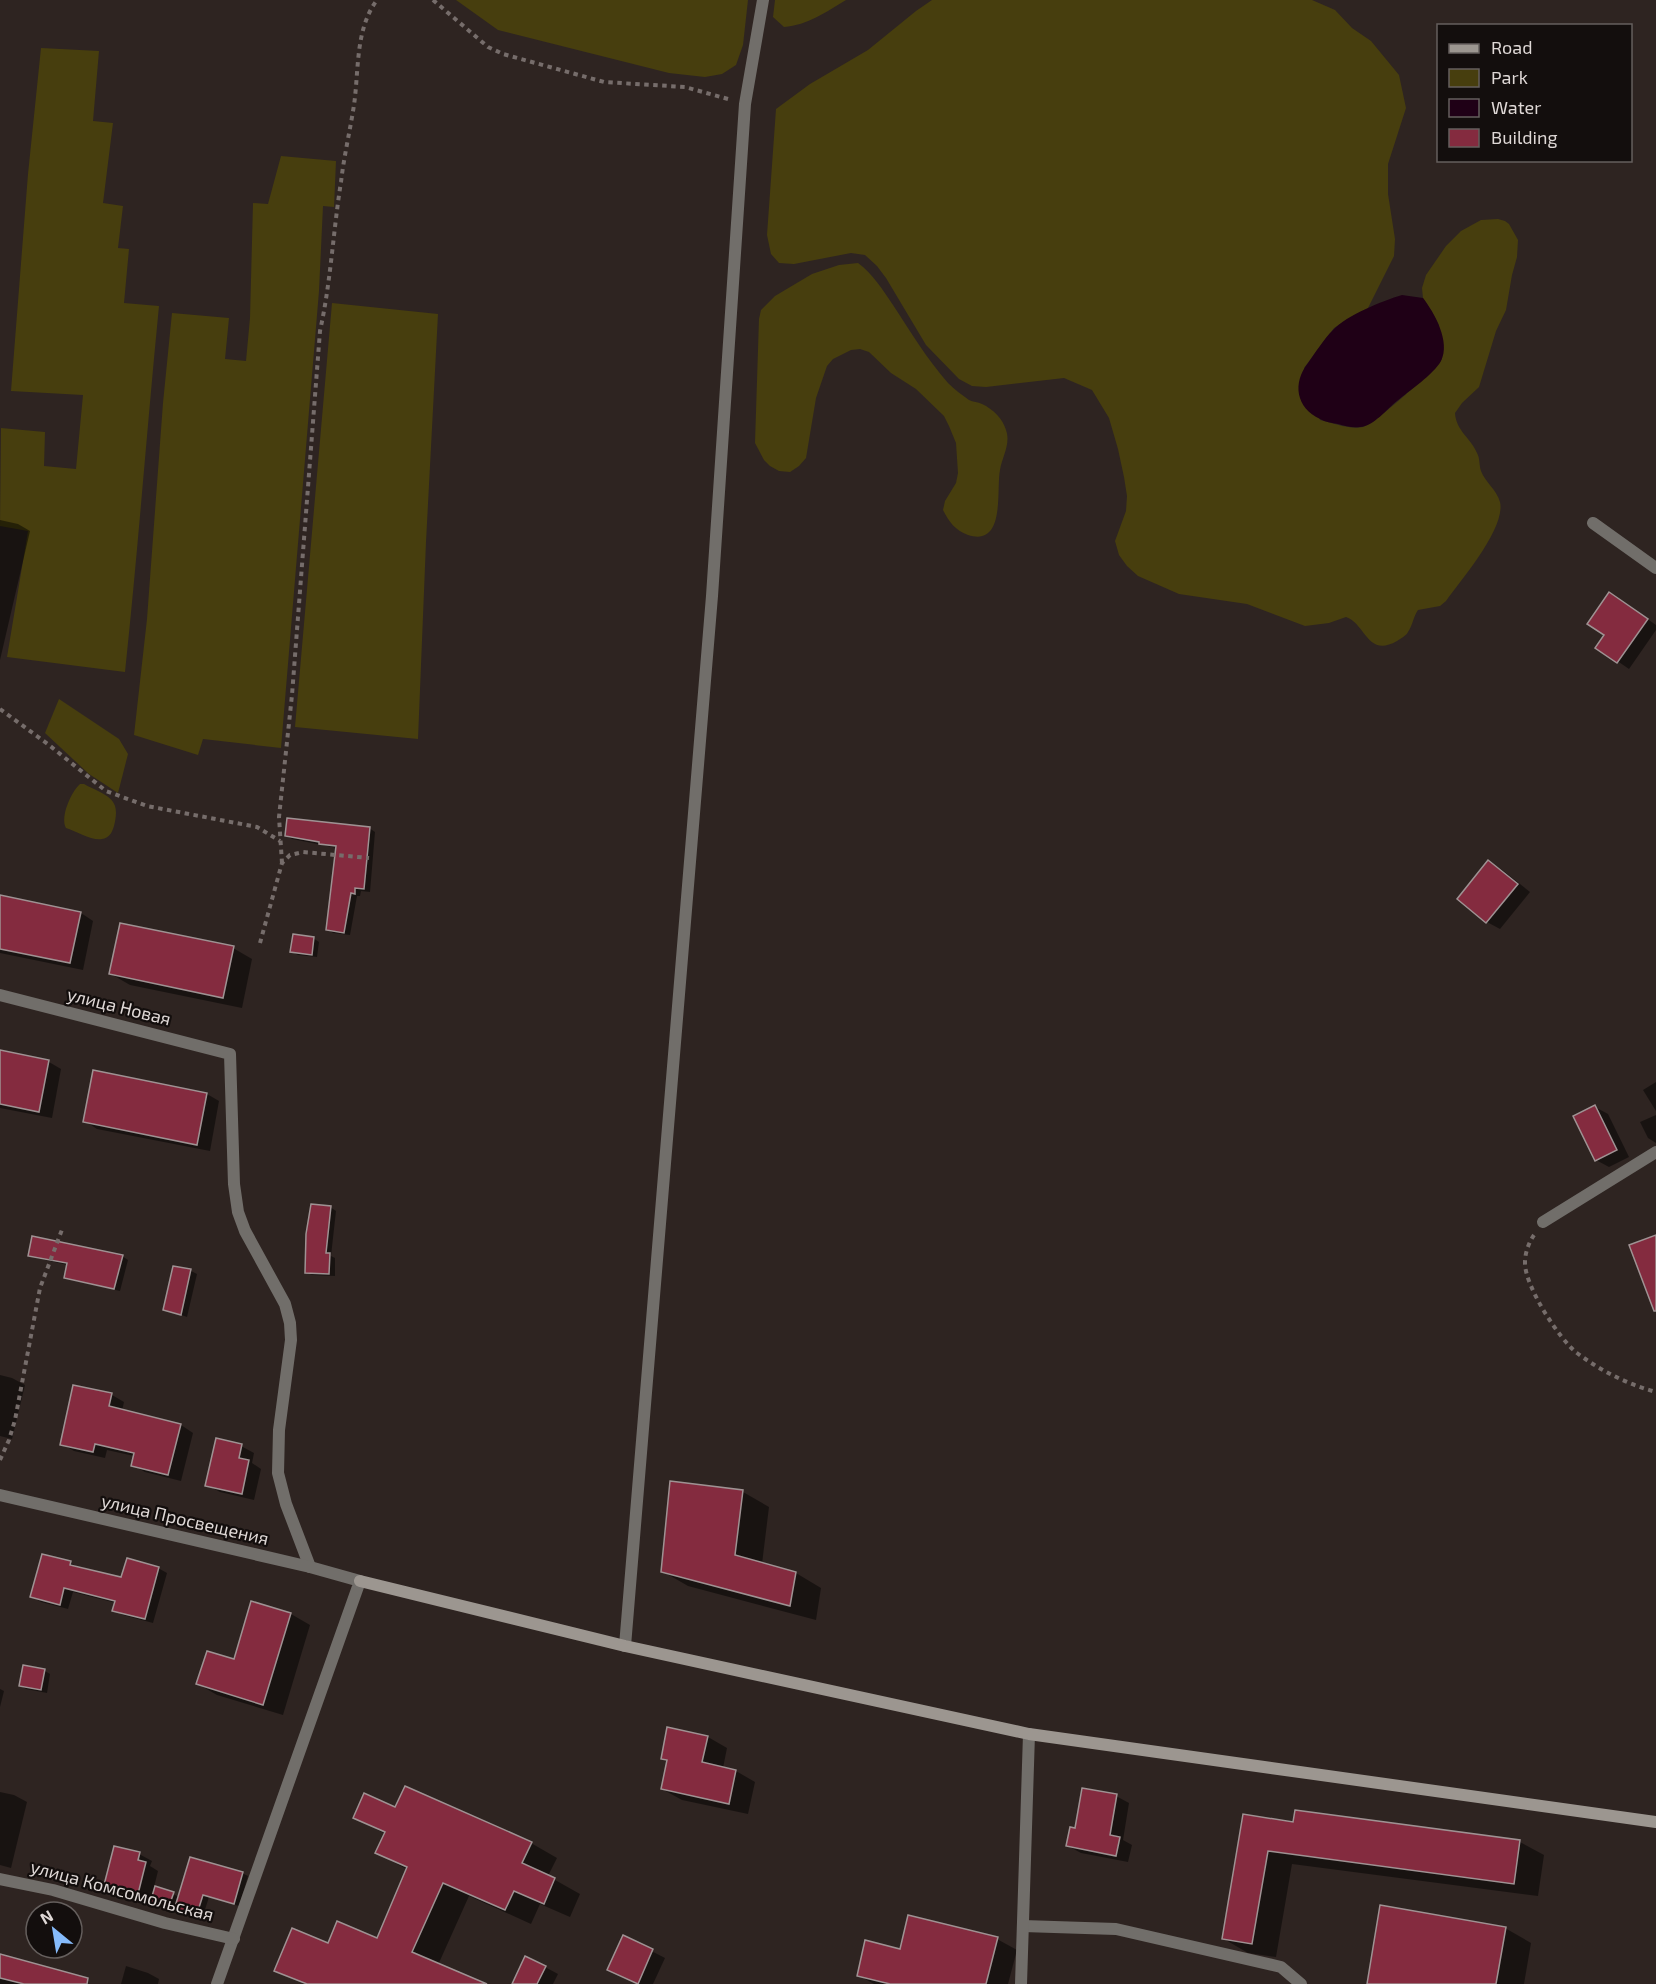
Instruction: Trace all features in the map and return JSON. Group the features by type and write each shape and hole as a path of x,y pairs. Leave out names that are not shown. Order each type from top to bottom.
{"street":[{"path":"625,1646 711,608 745,104 763,0"},
{"path":"1593,523 1656,568"},
{"name":"улица Новая","path":"0,995 230,1054 234,1194 238,1212 245,1231 285,1305 290,1323 291,1340 279,1430 278,1473 286,1504 310,1567"},
{"path":"1543,1222 1656,1152"},
{"name":"улица Просвещения","path":"0,1495 310,1567 360,1581"},
{"path":"217,1984 360,1581 625,1646 1029,1734 1656,1822"},
{"path":"1021,1984 1029,1734"},
{"name":"улица Комсомольская","path":"0,1879 52,1890 165,1923 234,1939"},
{"path":"1023,1926 1116,1929 1281,1967 1301,1984"}],"path":[{"path":"260,943 282,863 279,817 292,695 320,331 330,284 340,183 354,104 359,55 365,26 377,0"},
{"path":"433,0 488,47 502,54 604,82 685,87 745,104"},
{"path":"0,709 106,791 147,806 257,827 280,841"},
{"path":"282,863 290,855 303,852 369,858"},
{"path":"1543,1222 1530,1241 1525,1263 1533,1290 1552,1324 1575,1352 1608,1374 1656,1392"},
{"path":"0,1460 15,1420 40,1288 63,1227"}],"green space":[{"path":"456,0 748,0 743,45 736,65 722,74 705,77 669,73 498,30"},
{"path":"775,0 846,0 809,21 784,27 773,17"},
{"path":"932,0 1312,0 1335,10 1352,28 1371,41 1399,75 1406,108 1388,164 1388,194 1395,239 1394,256 1367,310 1334,328 1304,368 1320,420 1358,428 1369,424 1404,396 1442,359 1439,325 1423,298 1422,288 1426,275 1446,246 1461,231 1481,220 1498,219 1509,224 1518,240 1517,257 1506,310 1496,331 1479,387 1455,413 1458,425 1478,455 1483,475 1500,502 1500,513 1490,539 1446,601 1440,606 1418,610 1405,636 1387,645 1379,645 1373,643 1353,621 1346,617 1329,623 1305,626 1247,604 1179,594 1138,576 1119,555 1115,541 1126,511 1127,496 1109,418 1092,390 1064,378 986,387 972,386 959,379 926,345 886,278 865,255 851,253 794,264 779,263 771,254 767,235 776,109 810,84 868,50"},
{"path":"41,48 99,51 93,121 113,123 103,203 123,206 118,248 129,249 124,303 159,306 125,672 7,657 28,531 0,526 1,428 45,432 44,466 76,469 83,395 11,391 28,174"},
{"path":"281,156 336,161 334,207 323,206 319,291 281,748 203,739 198,755 134,735 147,619 172,313 229,318 225,359 246,361 250,318 253,203 268,204"},
{"path":"858,263 877,282 926,355 948,383 969,400 990,409 1005,426 1007,440 1000,470 997,514 994,525 988,533 980,536 968,535 959,531 943,510 945,501 956,483 958,473 956,443 944,416 916,389 891,373 869,352 860,349 851,350 833,359 827,366 816,398 806,458 799,466 790,472 779,471 764,460 755,443 761,310 775,296 812,274 839,265"},
{"path":"332,303 438,314 418,739 295,727"},
{"path":"59,699 119,739 128,754 118,793 89,774 45,733"},
{"path":"80,784 105,795 114,803 116,816 114,826 107,838 94,839 66,828 64,818 67,805"}],"water":[{"path":"1402,295 1423,298 1432,311 1443,336 1444,353 1441,361 1427,377 1370,424 1357,427 1346,426 1324,421 1312,414 1301,402 1298,387 1303,371 1323,342 1339,324 1347,319"}],"building":[{"path":"1609,592 1648,619 1617,663 1595,648 1604,635 1587,624"},
{"path":"287,818 370,827 364,889 355,888 355,894 351,893 344,933 326,930 336,846 285,836"},
{"path":"1488,860 1518,884 1486,923 1457,899"},
{"path":"0,895 81,912 70,963 0,949"},
{"path":"120,923 234,946 223,998 109,974"},
{"path":"293,934 314,937 312,955 290,952"},
{"path":"0,1050 49,1060 39,1112 0,1104"},
{"path":"93,1070 207,1093 197,1145 83,1122"},
{"path":"1595,1105 1617,1150 1595,1161 1573,1116"},
{"path":"311,1204 331,1206 326,1253 330,1253 329,1274 305,1273 306,1234"},
{"path":"1656,1235 1656,1311 1654,1311 1629,1245"},
{"path":"32,1236 123,1255 114,1289 64,1278 67,1263 28,1256"},
{"path":"173,1266 191,1269 181,1315 163,1310"},
{"path":"73,1385 112,1393 109,1406 181,1424 168,1475 131,1466 134,1453 95,1444 93,1452 60,1445"},
{"path":"216,1438 242,1444 239,1458 249,1460 242,1494 205,1486"},
{"path":"670,1481 743,1490 735,1555 796,1572 790,1606 661,1572"},
{"path":"42,1554 71,1561 70,1565 121,1577 127,1558 159,1567 145,1619 112,1611 115,1601 64,1588 60,1605 30,1597"},
{"path":"251,1601 291,1613 263,1705 196,1684 207,1651 234,1659"},
{"path":"23,1665 45,1669 41,1690 19,1686"},
{"path":"667,1727 708,1736 702,1762 736,1770 729,1804 661,1789 667,1760 661,1759"},
{"path":"405,1786 532,1842 522,1863 555,1878 544,1904 514,1891 505,1910 443,1883 412,1952 487,1984 307,1984 274,1971 292,1928 328,1943 337,1921 377,1938 407,1867 375,1853 385,1832 353,1818 364,1793 395,1807"},
{"path":"1082,1788 1117,1794 1110,1835 1120,1837 1116,1856 1066,1846 1070,1827 1075,1828"},
{"path":"1295,1810 1520,1840 1514,1884 1268,1851 1252,1944 1222,1939 1243,1814 1293,1822"},
{"path":"114,1846 140,1852 138,1860 146,1862 138,1894 104,1885"},
{"path":"190,1857 243,1872 234,1904 203,1895 196,1917 174,1910"},
{"path":"155,1886 174,1892 168,1909 150,1903"},
{"path":"1380,1905 1506,1927 1496,1984 1367,1984"},
{"path":"908,1915 998,1937 986,1984 890,1984 857,1976 865,1940 900,1949"},
{"path":"623,1935 653,1949 638,1984 607,1970"},
{"path":"0,1954 88,1978 87,1984 24,1984 0,1978"},
{"path":"525,1956 546,1966 537,1984 512,1984"}]}
